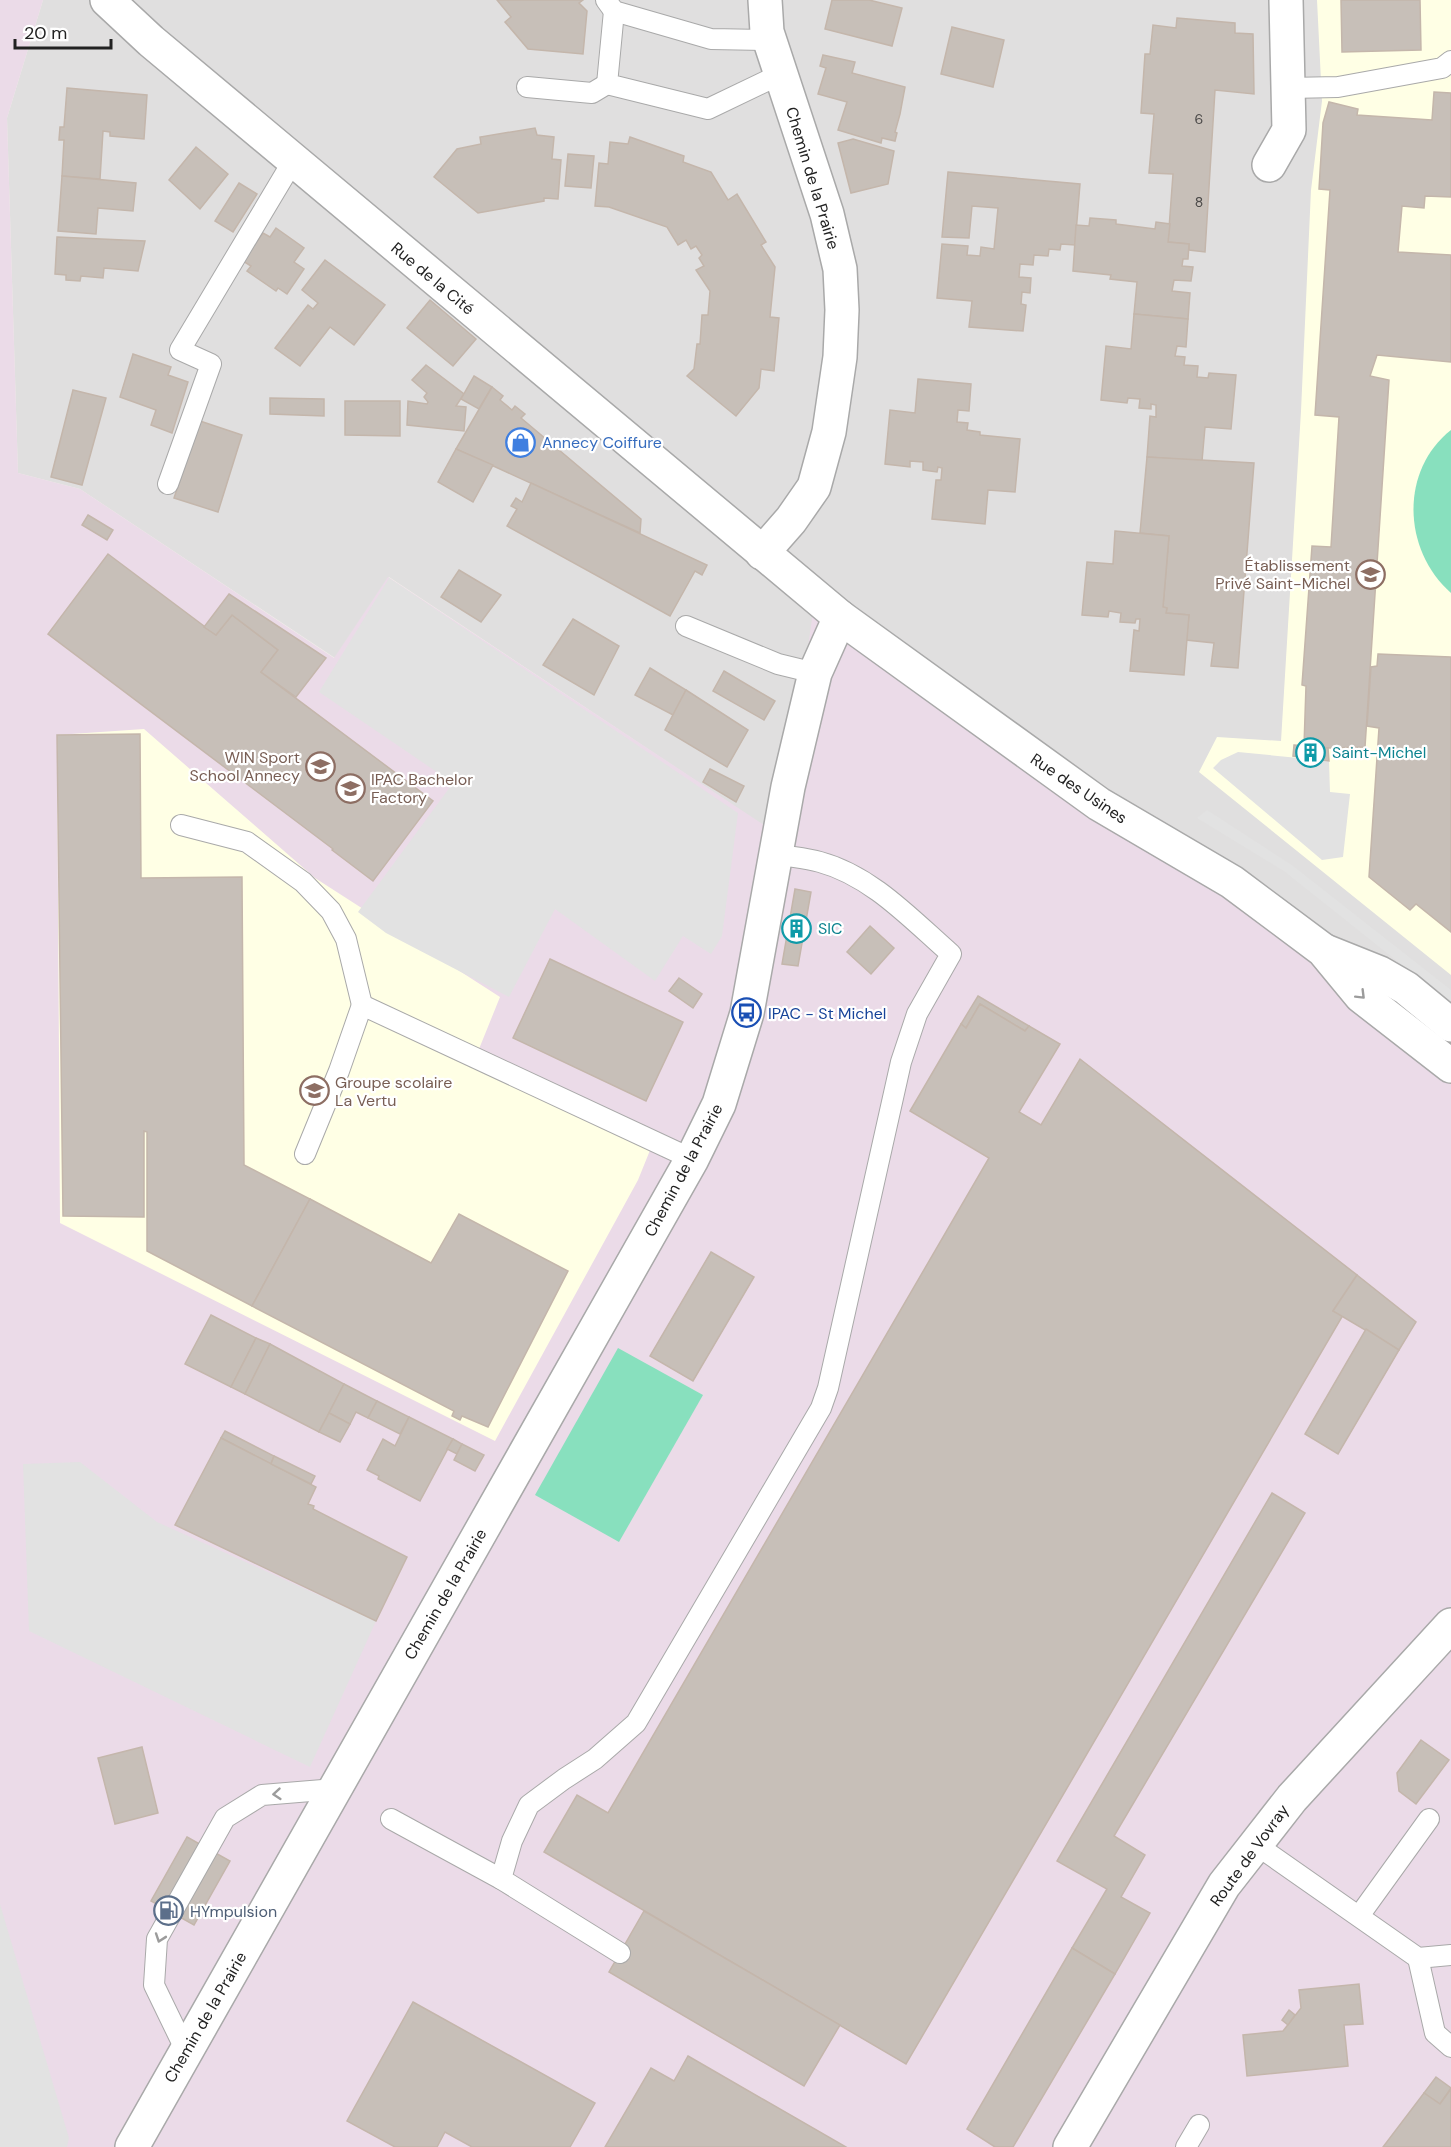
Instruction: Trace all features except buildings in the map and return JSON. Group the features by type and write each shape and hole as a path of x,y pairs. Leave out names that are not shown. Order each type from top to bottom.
{"street":[{"name":"Chemin de la Prairie","path":"762,553 791,520 814,487 829,432 840,357 842,321 840,269 830,225 767,32 765,0"},
{"path":"1269,165 1289,130 1286,0"},
{"name":"Rue de la Cité","path":"112,2 151,41 762,553"},
{"path":"762,553 840,617"},
{"name":"Chemin de la Prairie","path":"132,2147 692,1159 719,1104 747,1013 767,912 775,854 815,673 840,617"},
{"name":"Rue des Usines","path":"840,617 1099,804 1232,882 1323,951 1361,996 1451,1066"},
{"name":"Rue des Usines","path":"1323,951 1380,973 1406,988 1451,1025"},
{"name":"Route de Vovray","path":"1070,2147 1224,1886 1292,1798 1451,1625"}],"lane":[{"path":"607,84 610,6 711,39 770,40"},
{"path":"1289,88 1338,87 1442,68 1451,61"},
{"path":"526,87 592,93 607,84 708,109 781,74"},
{"path":"168,484 211,364 180,350 293,161"},
{"path":"686,626 778,664 815,673"},
{"path":"181,825 247,842 303,882 331,911 346,939 362,1005 339,1071 305,1154"},
{"path":"501,1879 512,1841 529,1805 595,1759 636,1723 821,1408 831,1379 901,1062 917,1014 951,954 893,903 862,880 820,862 775,854"},
{"path":"362,1005 692,1159"},
{"path":"186,2051 154,1985 157,1939 225,1818 262,1795 335,1789"},
{"path":"391,1819 501,1879 620,1953"},
{"path":"1359,1916 1429,1819"},
{"path":"1255,1844 1418,1958 1451,1955"},
{"path":"1418,1958 1435,2033 1451,2047"},
{"path":"1186,2147 1199,2125"}],"shaded area":[{"path":"0,0 43,0 7,118 18,473 80,489 334,658 388,577 773,831 788,787 817,584 999,732 1451,1028 1451,2147 0,2147"},
{"path":"43,0 1451,0 1451,1028 788,787 773,832 389,577 335,658 80,489 18,473 7,118"},
{"name":"Établissement Privé Saint-Michel","path":"1317,0 1451,0 1451,975 1199,772 1217,737 1281,741 1301,411 1311,190 1322,101"},
{"path":"389,578 738,813 722,936 711,954 683,936 655,981 555,909 509,997 386,933 358,912 453,783 319,692"},
{"name":"Groupe scolaire La Vertu","path":"144,729 315,878 500,997 479,1049 657,1133 638,1180 495,1441 60,1223 57,735"},
{"path":"1238,752 1329,761 1330,792 1350,794 1343,857 1322,860 1213,768 1221,760"},
{"path":"1207,810 1293,866 1451,990 1451,1004 1284,871 1197,818"},
{"path":"80,1462 157,1522 376,1621 310,1767 29,1631 23,1464"},
{"path":"0,1904 69,2138 67,2147 0,2147"}],"green space":[{"path":"1451,430 1451,593 1435,576 1423,556 1416,534 1414,511 1415,489 1422,467 1434,447"},
{"path":"618,1348 703,1395 619,1542 535,1495"}],"place":[{"name":"Annecy Coiffure","path":"521,442"},
{"name":"Établissement Privé Saint-Michel","path":"1371,574"},
{"name":"Saint-Michel","path":"1311,752"},
{"name":"WIN Sport School Annecy","path":"321,766"},
{"name":"IPAC Bachelor Factory","path":"350,788"},
{"name":"SIC","path":"797,928"},
{"name":"IPAC - St Michel","path":"747,1013"},
{"name":"Groupe scolaire La Vertu","path":"314,1091"},
{"name":"HYmpulsion","path":"169,1911"}]}
